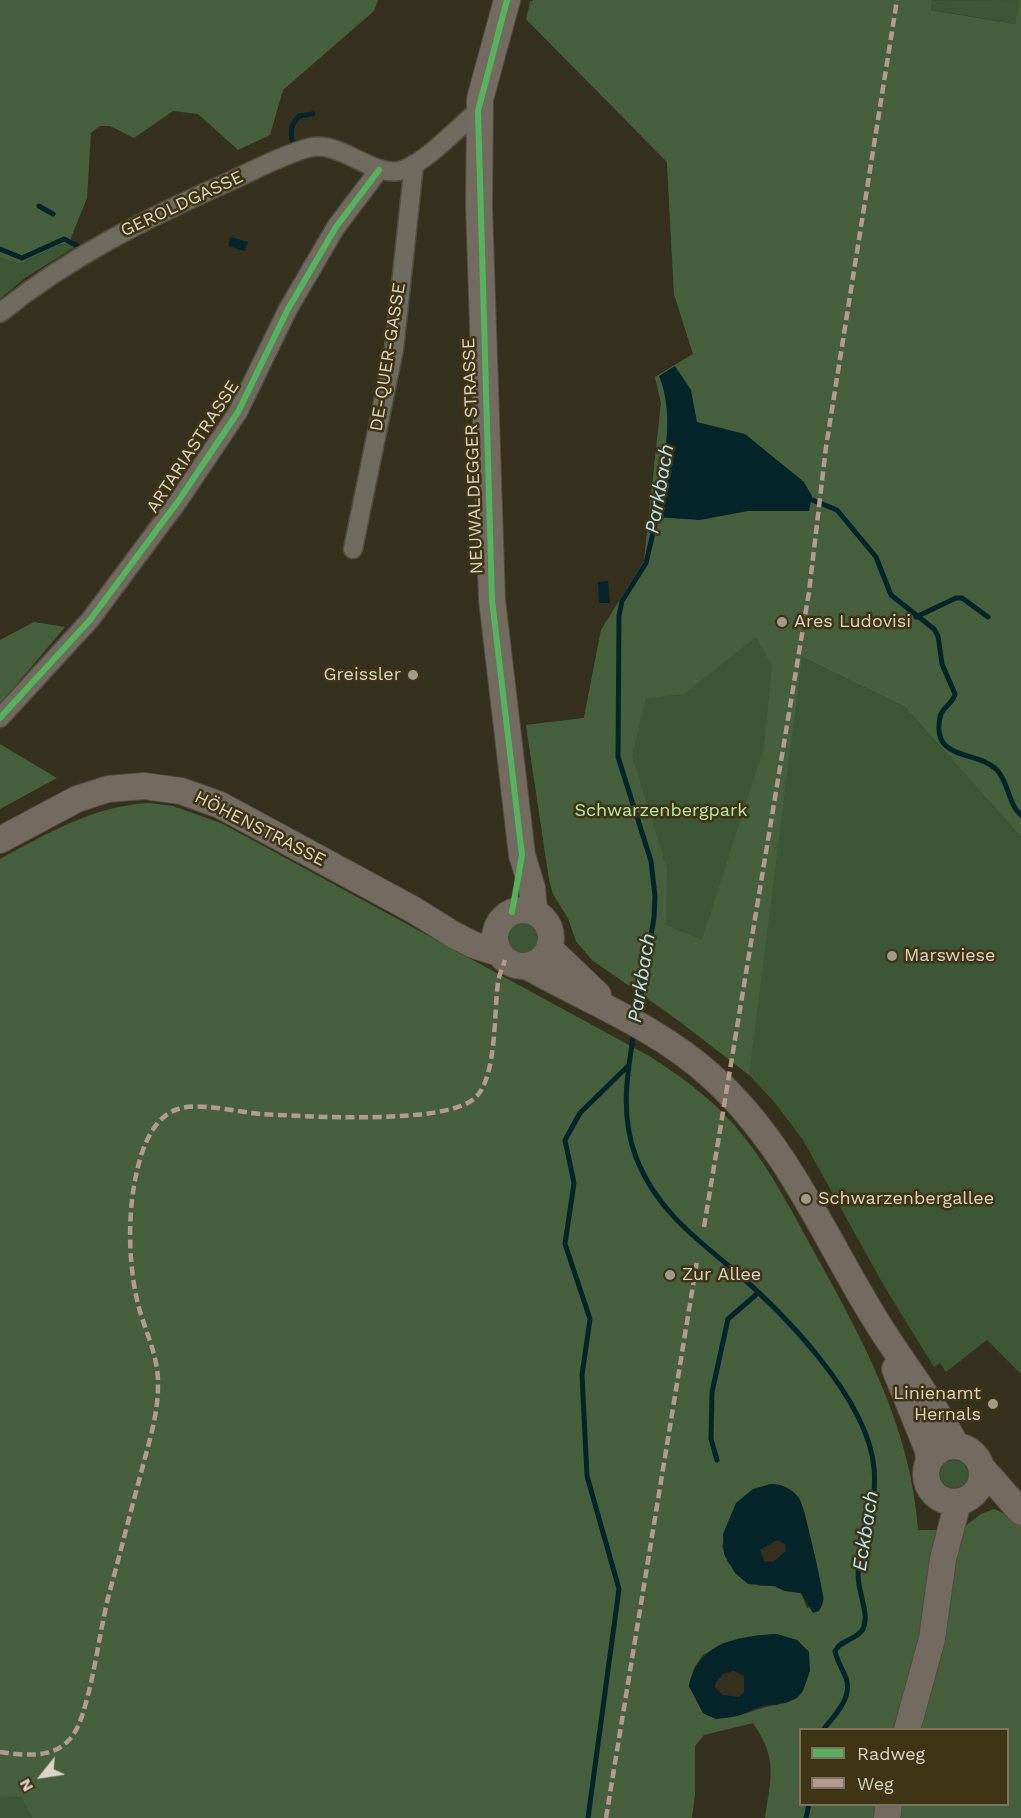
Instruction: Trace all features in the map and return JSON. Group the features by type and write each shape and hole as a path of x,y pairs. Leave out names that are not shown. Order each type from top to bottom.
{"main road":[{"name":"NEUWALDEGGER STRASSE","path":"499,953 496,944 532,888 522,855 492,600 478,111 507,0"},
{"name":"HÖHENSTRASSE","path":"0,840 90,794 127,786 181,791 220,805 474,945 499,953"},
{"name":"HÖHENSTRASSE","path":"414,910 474,929 514,917"},
{"name":"NEUWALDEGGER STRASSE","path":"514,917 549,926 549,948"},
{"path":"527,966 542,957 549,948 615,1012"},
{"path":"499,953 511,964 527,966 655,1035 710,1074 746,1108 778,1152 876,1321 945,1424 956,1446"},
{"path":"876,1321 928,1450 927,1481 956,1497 1021,1512"},
{"path":"929,1460 941,1449 956,1446 972,1452 982,1468 1021,1512"},
{"path":"908,1728 932,1639 940,1597 943,1559 956,1497 981,1482 982,1468"}],"street":[{"path":"379,170 398,171 414,164 478,111"},
{"name":"GEROLDGASSE","path":"0,313 31,288 94,247 176,205 306,148 328,148 369,163 379,170"},
{"name":"DE-QUER-GASSE","path":"353,549 394,349 414,164"},
{"name":"ARTARIASTRASSE","path":"0,718 90,620 179,500 238,412 288,309 336,227 379,170"}],"green space":[{"path":"0,0 378,0 374,11 283,90 270,135 238,150 198,114 173,111 134,138 110,126 100,126 91,133 87,198 68,245 61,244 20,264 0,258"},
{"name":"Schwarzenbergpark","path":"533,0 932,0 931,10 1015,24 1019,0 1021,0 1021,837 905,707 802,657 749,1075 662,1008 592,960 576,941 568,918 553,894 549,879 526,725 584,718 601,630 644,561 661,403 655,377 693,354 674,294 667,162 526,19","holes":["756,637 772,666 764,747 702,940 666,925 667,869 632,756 646,698 684,694"]},
{"name":"Schwarzenbergpark","path":"1019,0 1015,24 904,5 802,657 905,707 1021,837 1021,1374 987,1340 946,1372 940,1363 934,1367 884,1286 803,1140 775,1103 749,1075 713,1045 592,960 576,941 568,918 553,894 549,879 526,725 584,718 601,630 644,561 661,403 655,377 693,354 674,294 667,162 526,19 530,1"},
{"path":"70,238 78,245 25,278 0,299 0,258 20,264 61,244 68,245"},
{"path":"34,622 65,627 0,704 0,640"},
{"path":"0,744 57,778 0,809"},
{"path":"149,803 173,806 223,824 651,1057 701,1093 734,1125 764,1164 781,1192 866,1350 895,1419 906,1455 918,1530 960,1530 981,1514 994,1509 1012,1517 1021,1527 1021,1818 765,1818 771,1769 766,1748 753,1723 704,1735 695,1746 695,1795 692,1818 32,1818 21,1797 0,1796 0,859 72,822 109,809","holes":["771,1484 792,1490 803,1507 824,1599 807,1608 801,1593 785,1591 774,1586 759,1586 728,1563 722,1546 733,1514 742,1499 758,1488","771,1634 797,1640 809,1652 778,1705 721,1718 703,1713 689,1686 694,1668 703,1655 723,1643"]},
{"path":"523,923 529,924 537,932 537,944 529,952 523,953 517,952 509,944 508,938 509,932 517,924"},
{"path":"954,1460 964,1464 968,1474 964,1484 954,1488 944,1484 940,1474 944,1464"},
{"path":"17,1795 21,1797 32,1818 0,1818 0,1796"}],"water":[{"path":"231,237 248,242 245,251 228,246"},
{"path":"675,366 691,390 697,422 745,434 804,482 812,496 809,511 748,511 700,520 654,517 667,428 667,410 659,376"},
{"path":"608,581 610,603 599,603 598,582"},
{"path":"775,1484 790,1490 799,1498 809,1530 822,1591 823,1602 819,1611 813,1613 801,1593 785,1591 774,1586 748,1584 735,1573 724,1554 723,1534 736,1503 753,1489","holes":["777,1540 785,1544 786,1551 773,1562 764,1561 760,1550"]},
{"path":"777,1634 797,1640 809,1652 810,1671 803,1691 797,1698 786,1703 762,1706 738,1716 716,1719 703,1713 689,1686 701,1660 722,1644 748,1637","holes":["734,1671 744,1676 744,1692 739,1697 723,1695 715,1687 723,1674"]}],"waterway":[{"path":"293,145 292,126 299,116 313,114"},
{"path":"39,206 53,214"},
{"path":"0,249 22,258 64,239 78,246"},
{"path":"805,497 837,510 876,557 891,595 934,629 938,636 942,664 955,694 940,717 939,731 942,741 949,748 978,759 997,770 1013,805 1021,815"},
{"name":"Parkbach","path":"637,1017 654,918 655,896 651,861 618,757 619,616 622,601 646,563 658,511"},
{"path":"916,617 956,598 962,598 988,617"},
{"name":"Parkbach","path":"634,1032 627,1079 626,1111 636,1157 653,1190 675,1218 773,1306 819,1357 856,1413 868,1441 875,1480 871,1517 858,1574 865,1623 860,1633 841,1644 835,1651 846,1678 847,1693 837,1713 825,1728"},
{"path":"588,1818 619,1589 587,1476 582,1375 590,1319 565,1244 574,1183 565,1140 580,1113 628,1066"},
{"path":"717,1460 711,1439 712,1392 728,1319 758,1293"},
{"name":"Eckbach","path":"806,1818 809,1806"}],"marked path":[{"path":"704,1227 809,592 826,447 897,0"},
{"path":"0,1752 36,1754 61,1747 78,1726 90,1686 109,1594 149,1441 158,1397 156,1362 136,1295 130,1249 131,1217 137,1171 142,1153 155,1126 169,1113 186,1107 207,1107 260,1114 374,1117 407,1116 460,1106 476,1097 488,1074 498,982 505,960"},
{"path":"606,1818 697,1261"}],"cycle path":[{"path":"507,0 478,111 492,600 522,855 512,912"},
{"path":"0,718 90,620 179,500 238,412 288,309 336,227 379,170"}],"place":[{"name":"Ares Ludovisi","path":"782,622"},
{"name":"Greissler","path":"413,675"},
{"name":"Marswiese","path":"892,956"},
{"name":"Schwarzenbergallee","path":"806,1199"},
{"name":"Zur Allee","path":"670,1275"},
{"name":"Linienamt Hernals","path":"993,1404"}]}
